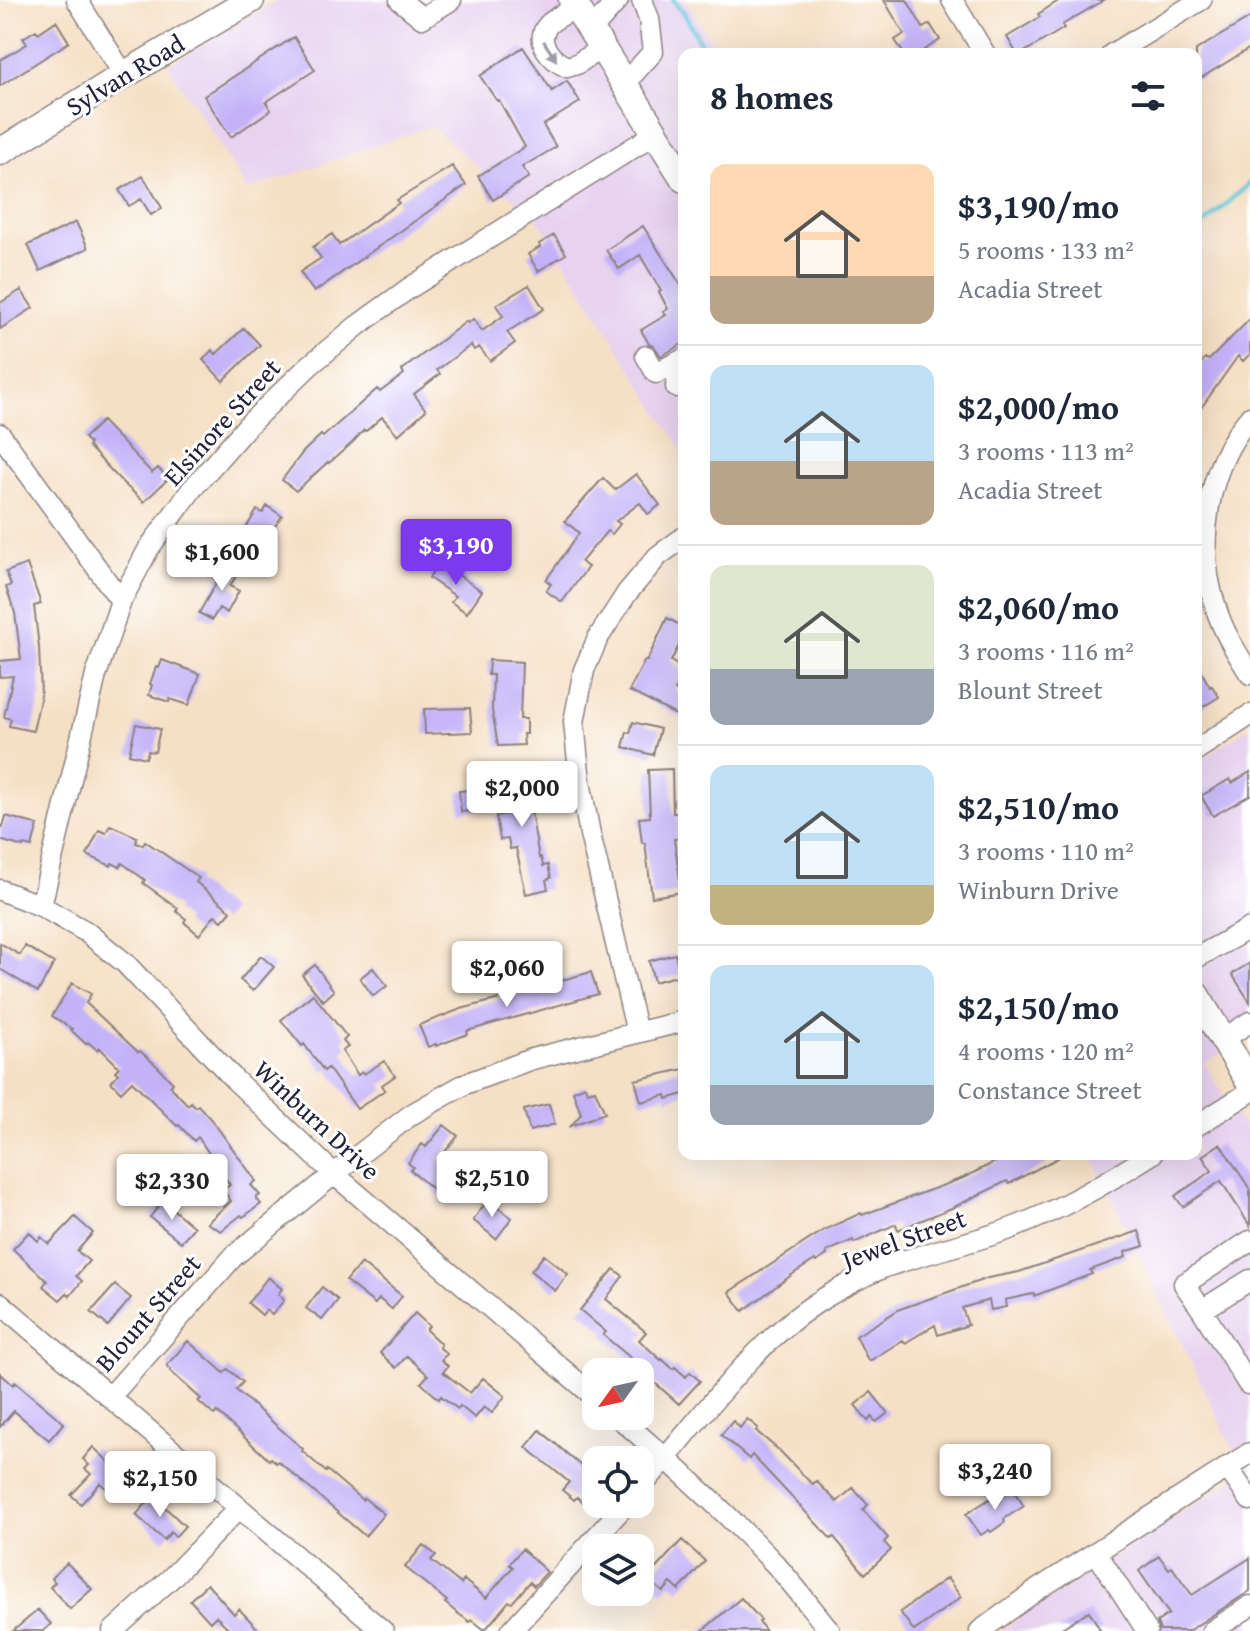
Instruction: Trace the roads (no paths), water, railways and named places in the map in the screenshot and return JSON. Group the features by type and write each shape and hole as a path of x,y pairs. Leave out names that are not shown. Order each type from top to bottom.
{"main road":[{"name":"Sylvan Road","path":"0,152 251,0"},
{"path":"574,4 678,170"},
{"path":"1202,1005 1250,1083"}],"street":[{"path":"77,0 124,75"},
{"path":"400,0 426,24 451,0"},
{"path":"574,4 547,26 543,35 550,56 567,67 577,64 596,39 618,0"},
{"path":"624,84 653,52 649,19 642,0"},
{"path":"952,0 981,48"},
{"path":"1122,48 1201,0"},
{"name":"Elsinore Street","path":"41,906 96,675 121,601 149,548 192,489 247,426 309,366 357,326 408,289 655,134"},
{"path":"646,356 656,373 678,362"},
{"path":"676,387 678,378"},
{"path":"1250,417 1240,429 1219,470 1206,518 1206,564 1216,609 1232,645 1250,674"},
{"path":"0,434 121,601"},
{"path":"637,1033 590,834 580,782 574,722 584,670 598,638 627,593 658,556 678,541"},
{"path":"1202,746 1250,715"},
{"name":"Winburn Drive","path":"0,890 41,906 85,931 125,963 235,1080 334,1174 582,1386"},
{"path":"1202,955 1250,928"},
{"path":"1223,1039 1250,1022"},
{"name":"Blount Street","path":"110,1397 234,1256 412,1114 465,1084 532,1059 678,1023"},
{"path":"1202,1122 1250,1092"},
{"name":"Jewel Street","path":"654,1472 711,1403 756,1355 789,1324 825,1298 883,1268 1007,1230 1062,1207 1143,1160"},
{"path":"1250,1241 1184,1284 1250,1384"},
{"path":"1202,1310 1250,1280"},
{"path":"0,1303 383,1631"},
{"path":"634,1430 723,1511 777,1567 830,1631"},
{"path":"980,1631 1037,1590 1250,1453"},
{"path":"1227,1467 1250,1500"},
{"path":"113,1631 171,1578 239,1508"},
{"path":"511,1631 613,1518"},
{"path":"1096,1552 1147,1631"},
{"path":"1212,1631 1250,1606"}],"waterway":[{"path":"673,0 685,14 703,48"},
{"path":"1202,226 1250,183"}]}
